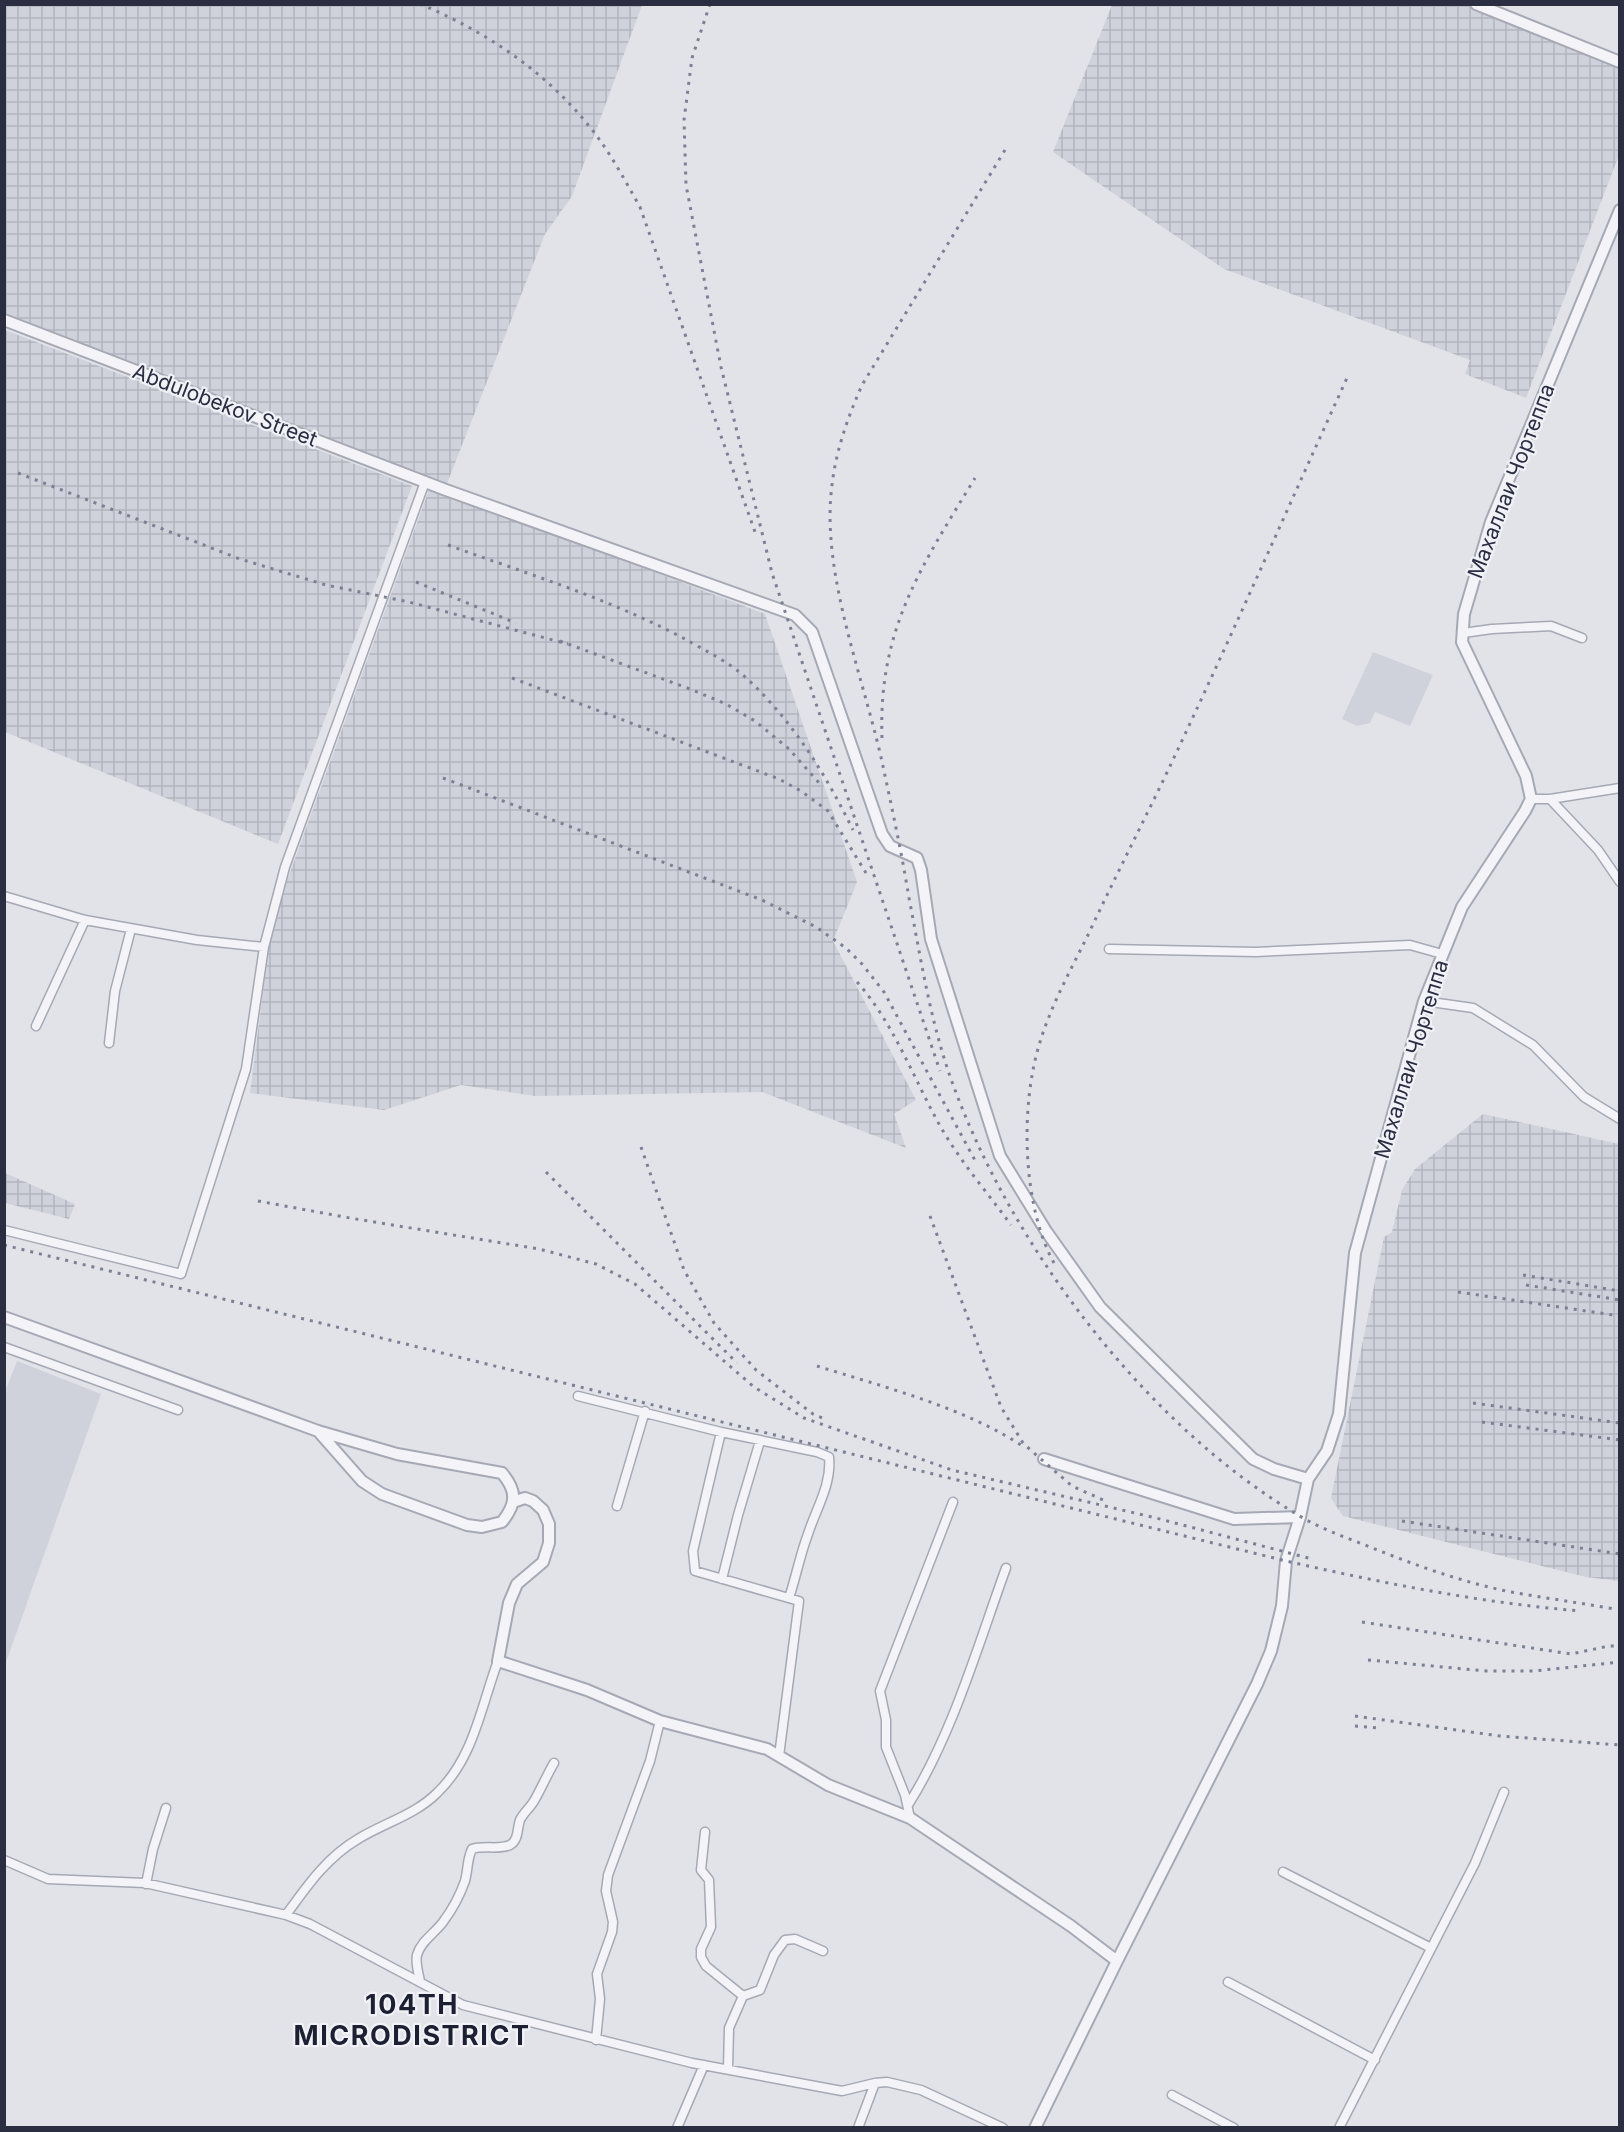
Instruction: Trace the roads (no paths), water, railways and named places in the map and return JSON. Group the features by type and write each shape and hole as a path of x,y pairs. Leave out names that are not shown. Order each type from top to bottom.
{"street":[{"path":"1476,4 1620,62"},
{"name":"Махаллаи Чортеппа","path":"1308,1479 1327,1451 1339,1413 1355,1253 1424,1001 1462,907 1514,831 1531,799 1526,776 1462,642 1466,606 1491,522 1620,210"},
{"name":"Abdulobekov Street","path":"4,320 446,490 795,615 803,622 812,632 882,834 890,846 917,858 921,870 931,939 1000,1156 1046,1231 1100,1307 1253,1459 1274,1469 1308,1479"},
{"path":"4,1230 181,1274 246,1069 264,947 285,867 425,482"},
{"path":"1463,633 1551,626 1582,638"},
{"path":"1531,799 1550,799 1620,788"},
{"path":"1550,799 1598,850 1620,882"},
{"path":"4,896 85,920 197,940 264,947"},
{"path":"36,1026 85,920"},
{"path":"109,1042 115,991 131,929"},
{"path":"1109,949 1256,952 1410,945 1442,954"},
{"path":"1424,1001 1473,1008 1533,1045 1584,1097 1620,1119"},
{"path":"4,1317 318,1431 397,1454 502,1473 512,1485 513,1502 502,1522 482,1527 467,1525 382,1494 362,1481 318,1431"},
{"path":"4,1347 178,1410"},
{"path":"578,1396 645,1411 721,1432 817,1452 829,1457 830,1467 826,1487 818,1513 808,1533 789,1598"},
{"path":"617,1506 645,1411"},
{"path":"721,1432 693,1551 695,1571 799,1600 779,1756"},
{"path":"722,1579 760,1441"},
{"path":"1044,1459 1234,1519 1300,1516"},
{"path":"1035,2127 1271,1651 1282,1606 1286,1561 1300,1516 1308,1479"},
{"path":"286,1915 310,1880 334,1855 358,1838 421,1807 439,1792 457,1769 474,1738 498,1661 513,1593 517,1584 543,1562 549,1543 549,1524 543,1510 533,1501 525,1498 513,1502"},
{"path":"910,1818 908,1804 886,1747 886,1720 880,1691 953,1502"},
{"path":"908,1804 926,1778 1006,1568"},
{"path":"498,1661 587,1690 660,1721 766,1749 828,1785 910,1818 1071,1926 1117,1961"},
{"path":"596,2040 600,1999 597,1974 612,1932 613,1922 606,1891 608,1875 650,1761 660,1721"},
{"path":"420,1982 417,1955 421,1946 443,1923 458,1897 465,1880 472,1849 480,1846 507,1846 513,1843 523,1813 533,1804 554,1763"},
{"path":"1339,2127 1475,1863 1504,1792"},
{"path":"146,1884 153,1849 166,1808"},
{"path":"705,1832 701,1870 709,1880 711,1926 701,1949 701,1957 706,1965 743,1996"},
{"path":"4,1860 48,1879 146,1884 286,1915 310,1924 463,2005 528,2020 596,2040 704,2065 842,2091 887,2082 921,2090 1003,2127"},
{"path":"1283,1872 1431,1948"},
{"path":"728,2069 729,2028 743,1996 760,1990 774,1955 785,1940 795,1939 823,1951"},
{"path":"1228,1982 1375,2060"},
{"path":"677,2127 704,2065"},
{"path":"858,2127 875,2083"},
{"path":"1172,2095 1234,2127"}],"railway":[{"path":"420,4 468,27 533,70 572,106 610,155 640,207 755,532"},
{"path":"710,4 692,58 684,120 686,185 721,367 772,573 940,1071"},
{"path":"1005,150 862,385 847,421 836,459 830,519 838,591 884,771 932,1012 951,1079 977,1142 1009,1204 1046,1266 1089,1325 1137,1381 1188,1432 1242,1477 1314,1524 1419,1566 1492,1588 1615,1609"},
{"path":"1054,1263 1043,1239 1036,1213 1027,1154 1029,1095 1040,1042 1061,989 1185,735 1347,378"},
{"path":"18,473 240,559 326,585 409,602 568,644"},
{"path":"882,738 887,664 895,632 921,571 975,478"},
{"path":"448,545 628,612 685,639 730,665 760,692 792,728 819,767 853,830"},
{"path":"416,582 516,623"},
{"path":"560,641 726,704 755,721 789,749 821,785"},
{"path":"512,678 779,779 801,791 828,811 866,873"},
{"path":"443,778 762,900 816,927 846,948 884,992 977,1164"},
{"path":"857,982 892,1032 947,1137 1011,1225"},
{"path":"641,1147 684,1270 714,1323 756,1370 813,1414 822,1418"},
{"path":"546,1172 737,1363"},
{"path":"258,1201 539,1249 596,1264 635,1284 754,1387 804,1418 952,1470 1156,1518 1312,1559"},
{"path":"930,1216 1001,1407 1023,1443 1072,1486 1103,1500"},
{"path":"4,1245 1286,1561 1432,1591 1506,1603 1581,1611"},
{"path":"1523,1275 1620,1291"},
{"path":"1526,1285 1620,1300"},
{"path":"1458,1292 1620,1316"},
{"path":"817,1366 951,1410 1001,1433 1024,1447"},
{"path":"1473,1403 1620,1423"},
{"path":"1482,1422 1620,1440"},
{"path":"1402,1521 1620,1554"},
{"path":"1362,1622 1571,1654 1620,1646"},
{"path":"1368,1660 1486,1671 1534,1671 1620,1662"},
{"path":"1355,1716 1500,1736 1620,1745"},
{"path":"1355,1726 1378,1728"}],"district":[{"name":"104TH MICRODISTRICT","path":"412,2020"}]}
